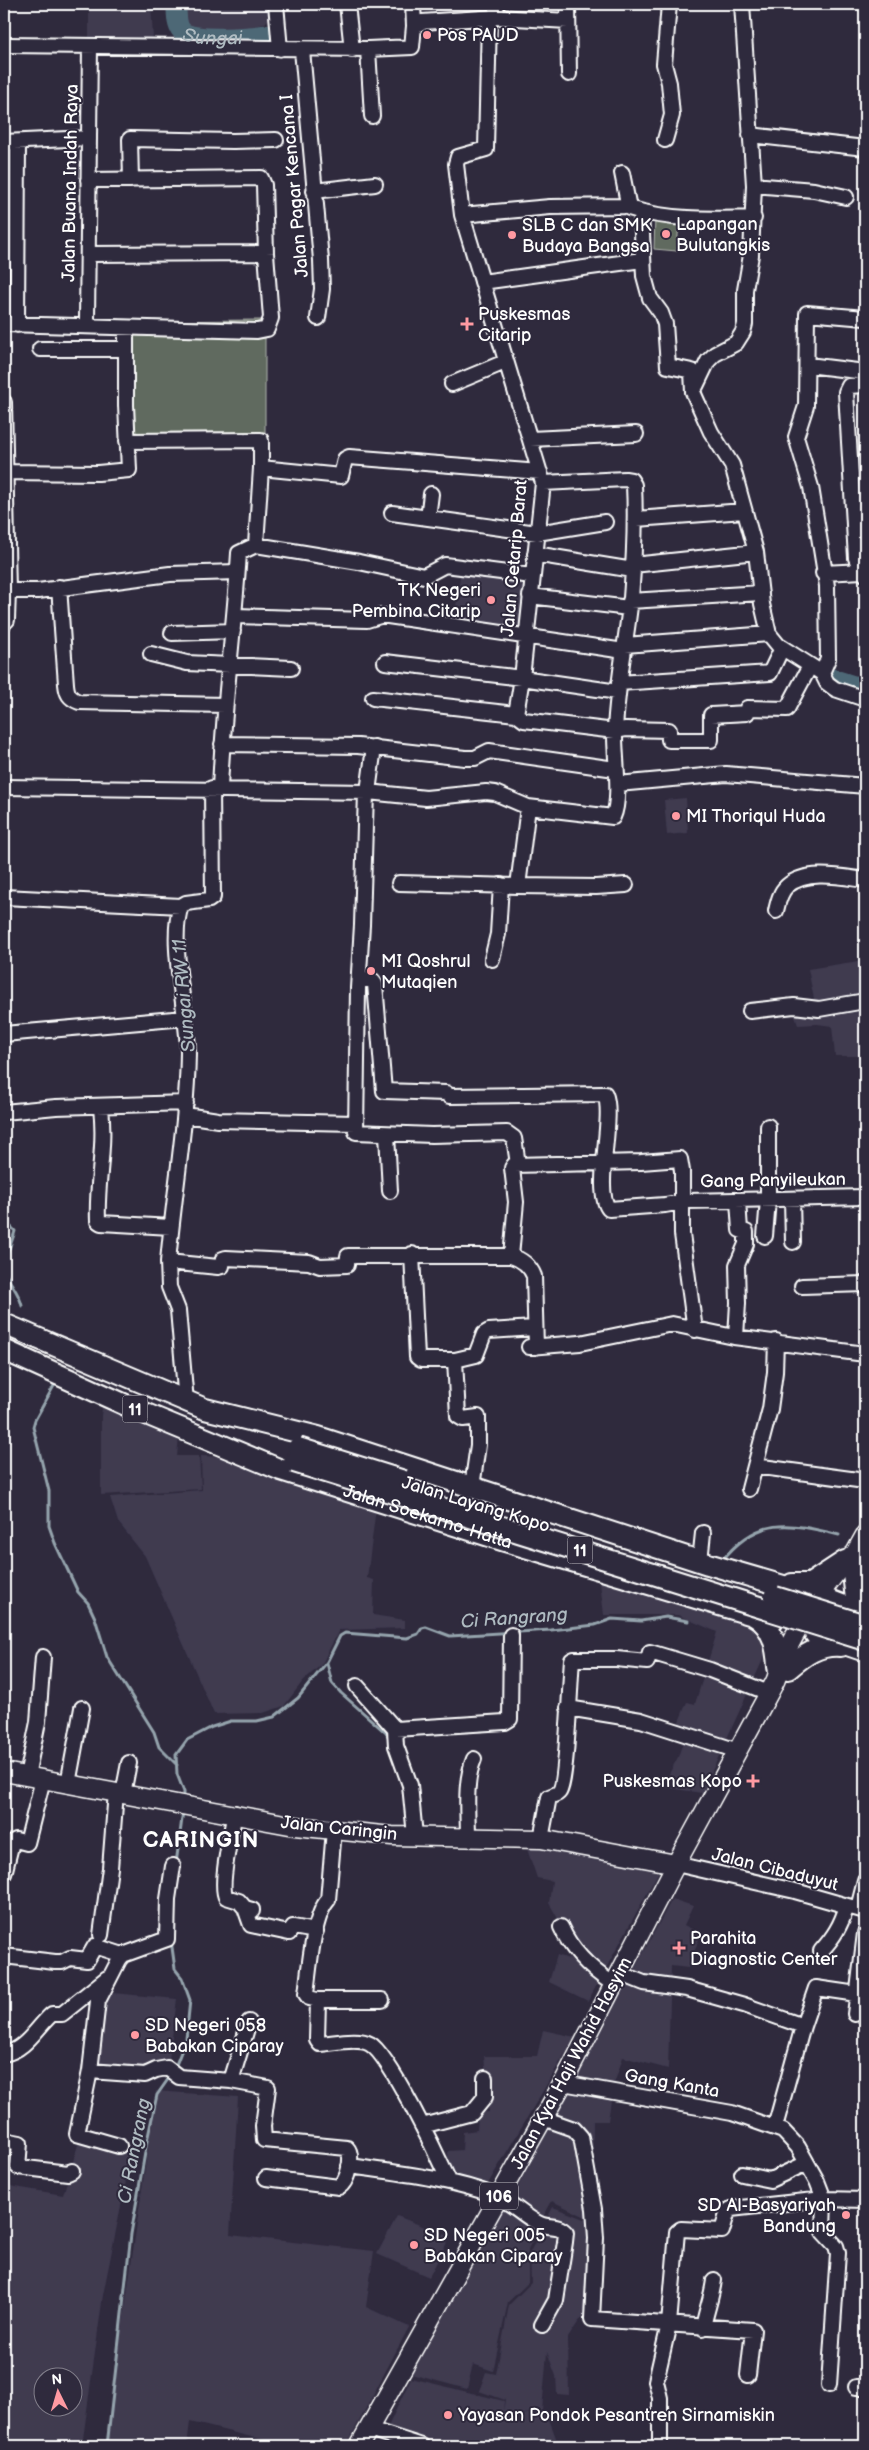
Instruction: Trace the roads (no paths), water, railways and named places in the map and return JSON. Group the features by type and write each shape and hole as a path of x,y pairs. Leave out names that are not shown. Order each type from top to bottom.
{"highway":[{"name":"11","path":"4,1324 196,1405 318,1437 865,1613"},
{"name":"Jalan Layang Kopo","path":"4,1340 77,1375 220,1434 865,1625"},
{"name":"Jalan Soekarno-Hatta","path":"4,1350 139,1411 281,1470 654,1587 861,1646"},
{"name":"Jalan Layang Kopo","path":"196,1405 296,1455 861,1646"},
{"path":"654,1587 666,1587 678,1575 677,1559 664,1549"},
{"path":"767,1581 810,1584 851,1560 856,1599 865,1613"},
{"path":"753,1615 769,1630 775,1642 781,1671 820,1648 834,1645 861,1646"}],"main road":[{"name":"Jalan Kyai Haji Wahid Hasyim","path":"359,2446 542,2118 563,2084 676,1864 781,1671 865,1535"},
{"name":"Jalan Caringin","path":"4,1772 235,1813 295,1826 415,1836 541,1839 676,1864"}],"street":[{"path":"276,4 280,49"},
{"path":"347,4 352,50"},
{"path":"4,45 302,50 409,48 413,45 413,4"},
{"path":"568,4 569,74"},
{"path":"665,140 672,115 669,83 664,64 669,4"},
{"path":"694,392 708,361 715,354 736,343 743,332 745,290 754,218 754,185 742,4"},
{"path":"414,26 422,22 494,13 568,21"},
{"name":"Jalan Cetarip Barat","path":"494,13 486,103 486,148 458,157 456,164 462,215 505,362 542,477 522,678 516,714"},
{"name":"Jalan Buana Indah Raya","path":"87,325 90,46"},
{"path":"368,49 372,116"},
{"name":"Jalan Pagar Kencana I","path":"302,50 322,289 318,318"},
{"path":"750,135 865,148"},
{"path":"4,142 89,138"},
{"path":"131,180 130,139 276,140"},
{"path":"18,142 10,324 87,325 126,329 257,331 267,329 271,318 266,253 264,185 261,178 88,180"},
{"path":"622,173 626,206"},
{"path":"314,191 375,184"},
{"path":"754,185 814,190 846,197"},
{"path":"462,215 550,207 626,206 641,212 661,216 712,219 754,218"},
{"path":"641,212 642,260 650,298 661,313 665,324 668,366 692,371 694,392 712,432 732,465 756,552 761,593 770,634 782,648 816,669 835,689 865,699"},
{"path":"88,254 266,253"},
{"path":"482,282 642,260"},
{"path":"373,698 516,714 524,720 615,731 669,730 669,740 711,740 711,715 746,713 747,708 786,709 816,669 828,659 827,586 823,573 811,487 796,437 806,406 808,365 807,313 865,318"},
{"path":"5,472 128,471 126,329"},
{"path":"40,349 126,350"},
{"path":"452,384 505,362"},
{"path":"808,365 865,372"},
{"path":"865,385 849,386 846,392 856,558 858,563 865,566"},
{"path":"4,402 8,591 7,620 4,623"},
{"path":"530,439 636,434"},
{"path":"127,436 261,440 256,544"},
{"path":"4,787 367,792 426,798 486,792 496,793 528,807 611,817 614,815 618,784 615,769 615,731 618,688 630,604 636,520 634,484 628,479 542,477 349,457 345,459 341,476 261,468"},
{"path":"428,518 431,494"},
{"path":"636,520 744,511"},
{"path":"392,513 537,533 605,522"},
{"path":"4,897 181,906 186,903 209,900 212,896 216,789 222,744 219,705 229,664 235,616 238,553 256,544 359,562 424,576 445,565 532,576"},
{"path":"535,554 633,568 756,552"},
{"path":"823,573 855,570 863,571 865,574"},
{"path":"8,591 38,591 170,574 238,572"},
{"path":"59,588 66,684 67,693 71,699 79,702 219,705"},
{"path":"530,596 630,604 761,593"},
{"path":"235,616 357,620 388,616 526,637 624,648 770,634"},
{"path":"172,633 233,630"},
{"path":"385,662 618,688 770,673 782,648"},
{"path":"151,654 176,662 291,668"},
{"path":"222,744 374,747 465,758 475,758 489,751 615,769"},
{"path":"374,747 367,792 358,979 357,1132 432,1135 507,1133 514,1138 518,1164"},
{"path":"618,784 726,774 865,786"},
{"path":"518,886 528,807"},
{"path":"776,911 781,894 788,885 799,880 830,876 865,880"},
{"path":"399,883 596,887 626,885"},
{"path":"492,959 498,934 501,885"},
{"path":"181,906 176,929 188,1051 185,1109 168,1262 169,1287 178,1310 196,1405"},
{"path":"358,979 372,980 376,984 384,1091 446,1093 449,1096 605,1094 607,1129 604,1162"},
{"path":"750,1011 794,1006 818,1009 865,1001"},
{"path":"4,1034 185,1018"},
{"path":"4,1112 56,1107 185,1109 218,1120 356,1123"},
{"path":"100,1108 104,1152 98,1194 98,1221 101,1223 171,1227"},
{"path":"765,1236 768,1200 768,1126"},
{"path":"387,1134 390,1191"},
{"path":"511,1256 516,1202 512,1168 518,1164 680,1159 682,1171 683,1240 698,1330"},
{"name":"Gang Panyileukan","path":"604,1162 606,1201 609,1209 681,1202 865,1197"},
{"path":"792,1199 793,1242"},
{"path":"736,1337 738,1303 737,1265 746,1241 746,1232 740,1230 738,1201"},
{"path":"168,1262 218,1268 222,1266 223,1259 226,1258 309,1262 320,1266 347,1265 348,1256 412,1254 511,1256 529,1266 534,1276 532,1347 580,1343 634,1333 667,1324 736,1337 865,1354"},
{"path":"412,1254 417,1357 421,1360 455,1360 476,1355 484,1334 489,1331 534,1328"},
{"path":"802,1286 865,1284"},
{"path":"749,1489 770,1409 775,1372 776,1341"},
{"path":"455,1360 458,1416 463,1419 478,1417 478,1445 472,1487"},
{"path":"755,1466 865,1481"},
{"path":"700,1561 703,1533"},
{"path":"395,1728 504,1722 510,1719 510,1635"},
{"path":"541,1839 549,1797 559,1792 560,1789 572,1660 616,1659 647,1662 650,1652 710,1670 769,1693"},
{"path":"4,1874 12,1842 16,1840 27,1843 35,1778 43,1657"},
{"path":"357,1686 395,1728 396,1746 410,1785 415,1836"},
{"path":"68,1784 82,1708"},
{"path":"568,1708 641,1720 738,1751"},
{"path":"468,1837 468,1794 470,1771 474,1759"},
{"path":"101,1935 120,1793 129,1764"},
{"path":"235,1813 229,1842 224,1894 226,1897 239,1901 246,1908 251,1925 289,1933 293,1927 316,1931"},
{"path":"334,1830 328,1900 324,1904 316,1931 312,1997 318,2043 360,2041 372,2045 392,2072 422,2126 449,2181"},
{"name":"Jalan Cibaduyut","path":"676,1864 795,1891 857,1908"},
{"path":"119,2146 77,2134 90,2071 98,2001 119,1960 124,1955 167,1939 168,1899 173,1866"},
{"path":"821,1951 834,1938 842,1924 857,1908 865,1882"},
{"path":"560,1927 568,1941 585,1961 616,1978 687,1989 744,2005 803,2026"},
{"path":"855,2014 865,1933"},
{"path":"4,1956 62,1962 70,1958 87,1960 95,1946 124,1955"},
{"path":"4,2054 14,2052 23,2046 52,2014 62,2014 113,1973"},
{"path":"830,2385 838,2253 836,2246 823,2232 824,2199 807,2163 785,2132 774,2127 816,1988 857,1994"},
{"path":"312,1997 382,2000"},
{"path":"231,2081 249,2022"},
{"path":"90,2071 145,2076 156,2070 167,2068 179,2077 231,2081 268,2088 263,2126 264,2140 347,2148 350,2155 344,2182 339,2187 266,2178"},
{"path":"422,2126 472,2114 485,2097 484,2078"},
{"name":"Gang Kanta","path":"563,2084 732,2113 774,2127"},
{"path":"542,2118 579,2132 592,2200 596,2238 591,2317 594,2320 753,2330 748,2375"},
{"path":"4,2140 20,2143 18,2167 68,2173 72,2171"},
{"path":"742,2174 770,2180 807,2163"},
{"path":"349,2166 449,2181 498,2197 544,2226 554,2225 561,2228 566,2233 556,2300 542,2325"},
{"path":"660,2446 660,2398 656,2381 669,2324 678,2231 722,2231 728,2211 731,2209 824,2199 865,2200"},
{"path":"703,2328 707,2306 712,2298 714,2280"},
{"path":"369,2429 422,2446"}],"waterway":[{"name":"Sungai","path":"176,4 178,25 187,34 210,38 273,34"},
{"name":"Sungai","path":"830,678 865,689"},
{"path":"4,1220 15,1231 6,1258 6,1274 22,1306"},
{"path":"56,1382 33,1427 49,1491 49,1526 78,1592 88,1603 95,1618 107,1657 154,1732 159,1747 177,1765"},
{"name":"Ci Rangrang","path":"721,1562 734,1547 747,1537 774,1526 804,1527 839,1535"},
{"name":"Ci Rangrang","path":"184,1800 184,1792 177,1774 176,1755 187,1740 212,1727 231,1721 257,1721 274,1717 298,1698 327,1662 340,1636 345,1633 407,1638 418,1634 422,1628 426,1627 450,1636 551,1630 595,1625 612,1619 641,1621 666,1617 688,1621"},
{"path":"327,1663 332,1683 386,1733 391,1741"},
{"name":"Ci Rangrang","path":"176,1864 183,1811"},
{"name":"Ci Rangrang","path":"171,1940 175,1969 182,1978 190,2000 186,2039 174,2070"},
{"name":"Ci Rangrang","path":"107,2446 131,2234 147,2141 157,2095 171,2075"}],"place":[{"name":"Pos PAUD","path":"427,35"},
{"name":"Lapangan Bulutangkis","path":"666,234"},
{"name":"SLB C dan SMK Budaya Bangsa","path":"512,235"},
{"name":"Puskesmas Citarip","path":"467,324"},
{"name":"TK Negeri Pembina Citarip","path":"491,600"},
{"name":"MI Thoriqul Huda","path":"676,816"},
{"name":"MI Qoshrul Mutaqien","path":"371,971"},
{"name":"Puskesmas Kopo","path":"753,1781"},
{"name":"Parahita Diagnostic Center","path":"679,1948"},
{"name":"SD Negeri 058 Babakan Ciparay","path":"135,2035"},
{"name":"SD Al-Basyariyah Bandung","path":"846,2215"},
{"name":"SD Negeri 005 Babakan Ciparay","path":"414,2245"},
{"name":"Yayasan Pondok Pesantren Sirnamiskin","path":"448,2415"}],"district":[{"name":"CARINGIN","path":"201,1839"}],"water label":[{"name":"Sungai RW 11","path":"183,996"}]}
